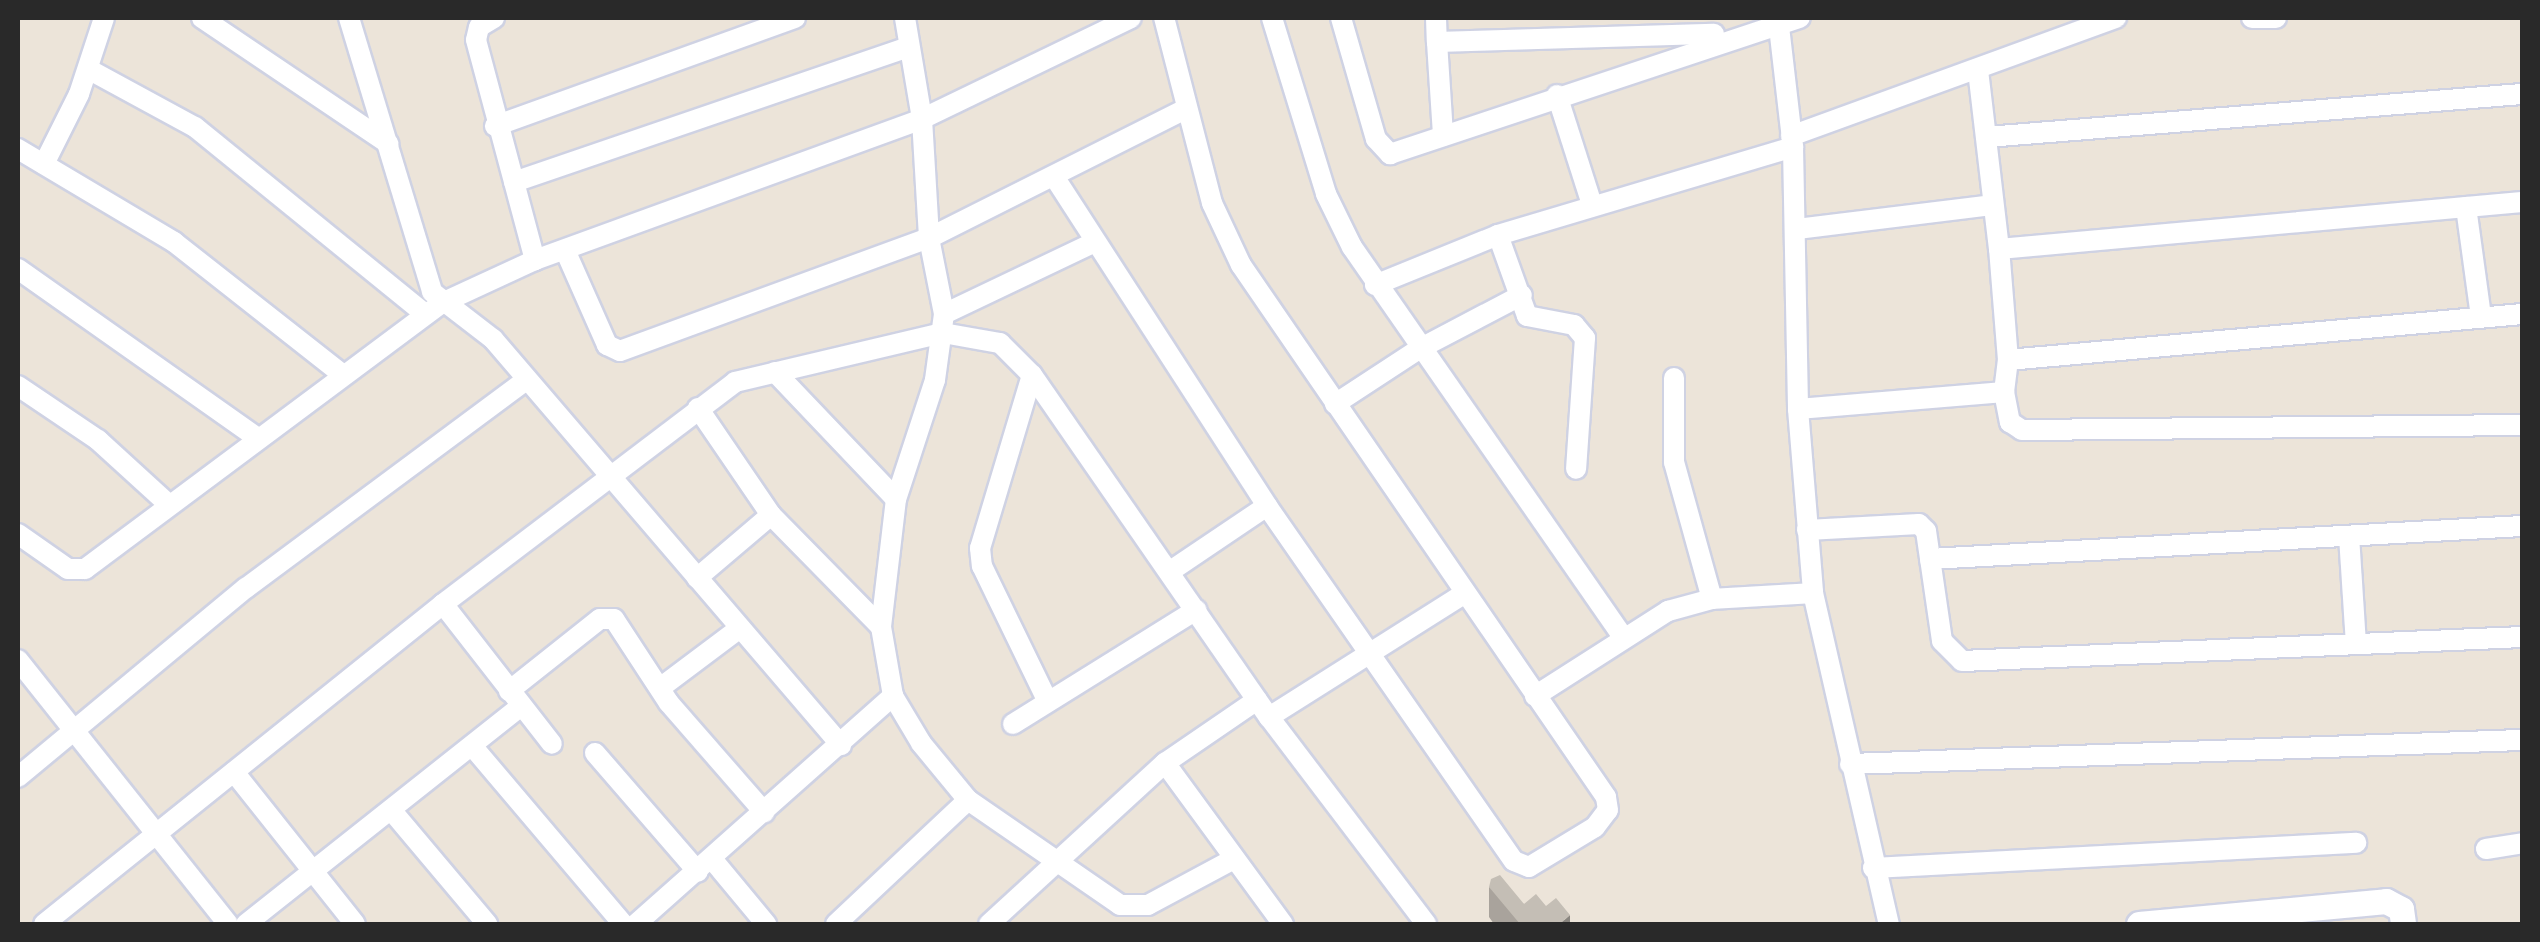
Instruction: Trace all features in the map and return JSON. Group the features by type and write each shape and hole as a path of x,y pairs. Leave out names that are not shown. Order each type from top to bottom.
{"street":[{"path":"44,164 88,69 104,18"},
{"path":"202,18 389,144"},
{"path":"349,18 389,144 433,308"},
{"path":"494,18 479,27 476,40 535,260"},
{"path":"496,126 795,18"},
{"path":"905,18 922,119 929,238 944,323 936,380 896,499 881,627 894,696 921,743 968,800 1058,864 1133,910 1232,860"},
{"path":"20,540 79,572 433,308 535,260 922,119 1131,18"},
{"path":"1055,178 1093,244 1267,506 1514,860 1529,867 1595,827 1608,810 1224,233 1186,109 1164,18"},
{"path":"1272,18 1326,194 1375,285 1623,637"},
{"path":"1341,18 1383,149 1399,154 1557,95 1786,20 1797,229 1798,409 1813,593 1872,868 1889,924"},
{"path":"1436,18 1442,136"},
{"path":"1375,285 1498,235 1792,142 2116,18"},
{"path":"2252,18 2276,18"},
{"path":"1437,42 1736,34"},
{"path":"514,182 909,47"},
{"path":"88,69 195,127 433,308 479,324 606,477 841,745"},
{"path":"1978,70 2008,360 2004,392 2010,422 2022,430 2522,425"},
{"path":"1987,137 2522,94"},
{"path":"1557,95 1592,205"},
{"path":"565,250 615,351 929,238 1186,109"},
{"path":"18,149 174,242 344,374"},
{"path":"1999,249 2522,202"},
{"path":"1797,229 1992,205"},
{"path":"2466,206 2481,317"},
{"path":"1498,235 1530,319 1574,325 1585,338 1576,469"},
{"path":"44,924 443,604 735,382 944,323 1093,244"},
{"path":"18,268 258,438"},
{"path":"1335,404 1420,348 1522,295"},
{"path":"2008,360 2522,314"},
{"path":"944,323 1000,343 1032,375 1263,708 1426,924"},
{"path":"775,372 896,499"},
{"path":"1032,375 980,548 982,566 1048,702"},
{"path":"1674,378 1674,462 1712,600"},
{"path":"18,777 246,588 526,380"},
{"path":"18,386 98,440 167,504"},
{"path":"1798,409 2004,392"},
{"path":"698,408 771,515 881,627"},
{"path":"1169,572 1267,506"},
{"path":"698,578 771,515"},
{"path":"1807,530 1919,524 1930,560 1942,642 1962,661 2522,637"},
{"path":"1930,560 2522,526"},
{"path":"2349,536 2356,644"},
{"path":"988,924 1058,864 1104,813 1165,763 1370,652 1464,593"},
{"path":"1535,696 1668,611 1712,600 1813,593"},
{"path":"443,604 552,744"},
{"path":"1013,724 1196,610"},
{"path":"246,924 472,747 515,698 608,616 660,688 764,812"},
{"path":"660,688 740,628"},
{"path":"18,660 228,924"},
{"path":"636,924 894,696"},
{"path":"1850,764 2522,740"},
{"path":"472,747 623,924"},
{"path":"594,753 766,924"},
{"path":"1165,763 1232,860 1283,924"},
{"path":"234,772 355,924"},
{"path":"836,924 968,800"},
{"path":"392,811 487,924"},
{"path":"1872,868 2356,843"},
{"path":"2486,849 2522,843"},
{"path":"2139,924 2386,901 2401,909 2404,924"}],"building":[{"path":"1500,875 1524,904 1536,894 1546,906 1556,898 1570,915 1564,924 1520,924 1489,887 1491,879"}]}
